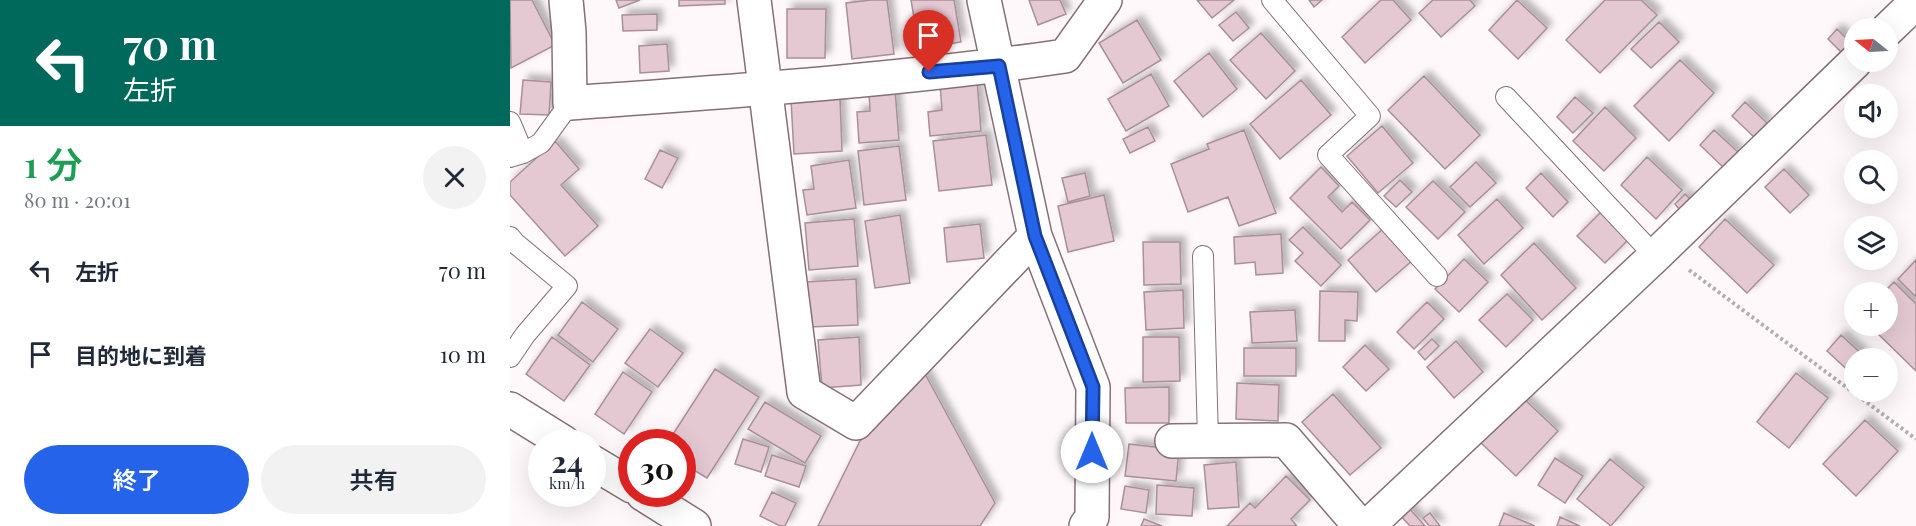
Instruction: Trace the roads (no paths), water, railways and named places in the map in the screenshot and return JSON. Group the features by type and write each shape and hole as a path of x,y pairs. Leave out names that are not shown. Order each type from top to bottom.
{"street":[{"path":"566,0 570,103 767,88 999,66 1065,56 1105,0"},
{"path":"754,0 804,392 856,423 1035,236"},
{"path":"984,0 1035,236 1093,387 1092,517 1086,526"},
{"path":"1898,19 1916,2"},
{"path":"1368,526 1658,253 1845,72"},
{"path":"510,409 542,429"},
{"path":"1172,441 1286,440 1360,526"},
{"path":"664,507 694,526"}],"lane":[{"path":"1272,0 1370,116 1328,155 1437,276"},
{"path":"1506,97 1658,253"},
{"path":"510,122 517,155 541,143 570,103"},
{"path":"510,237 567,286 525,335 510,357"},
{"path":"1203,256 1208,440"}]}
